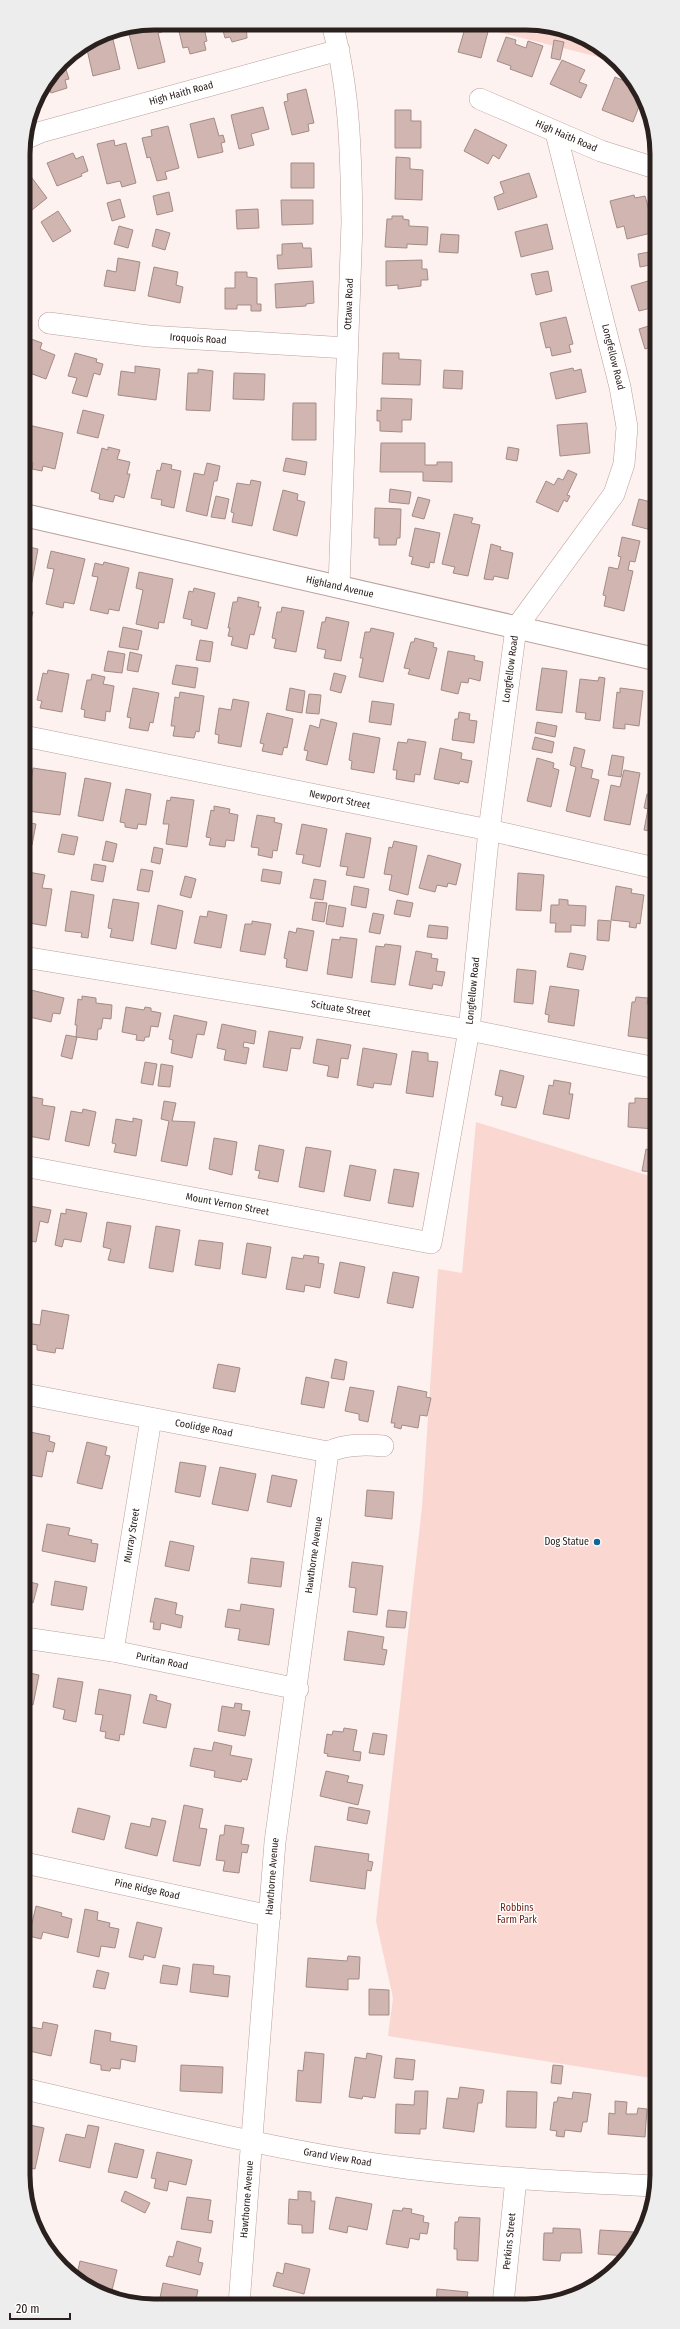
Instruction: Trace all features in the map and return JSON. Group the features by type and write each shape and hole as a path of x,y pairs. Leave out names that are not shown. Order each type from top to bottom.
{"street":[{"name":"Ottawa Road","path":"334,30 339,50 345,88 351,175 339,586"},
{"name":"High Haith Road","path":"31,136 41,132 339,50"},
{"name":"High Haith Road","path":"480,99 556,133 601,151 650,166"},
{"name":"Longfellow Road","path":"431,1243 469,1030 489,830 516,628 614,494 624,464 627,427 620,387 556,133"},
{"name":"Iroquois Road","path":"49,323 148,336 347,348"},
{"name":"Highland Avenue","path":"30,516 650,658"},
{"name":"Newport Street","path":"30,737 489,830 650,867"},
{"name":"Scituate Street","path":"30,958 469,1030 650,1067"},
{"name":"Mount Vernon Street","path":"30,1167 431,1243"},
{"name":"Coolidge Road","path":"30,1395 328,1452 357,1444 383,1446"},
{"name":"Murray Street","path":"113,1651 151,1419"},
{"name":"Hawthorne Avenue","path":"239,2299 251,2140 280,1802 298,1689 328,1452"},
{"name":"Puritan Road","path":"30,1639 113,1651 298,1689"},
{"name":"Pine Ridge Road","path":"30,1864 270,1916"},
{"name":"Grand View Road","path":"30,2091 251,2140 406,2168 516,2179 650,2186"},
{"name":"Perkins Street","path":"504,2299 516,2179"}],"green space":[{"path":"490,30 534,30 550,32 573,39 604,58"},
{"name":"Robbins Farm Park","path":"476,1122 650,1176 650,2078 388,2036 393,1998 376,1921 422,1507 438,1269 462,1273"}],"building":[{"path":"162,30 162,32 158,33 165,62 138,69 129,34 126,35 125,33 130,32"},
{"path":"179,30 205,30 207,41 204,42 206,50 190,54 188,47 183,48"},
{"path":"223,30 246,30 247,38 232,42 230,37 225,38"},
{"path":"465,30 488,30 481,58 458,52"},
{"path":"113,37 120,69 93,76 87,50"},
{"path":"506,37 516,40 515,44 526,48 528,41 543,46 532,77 510,69 511,66 497,61"},
{"path":"554,40 564,42 560,60 551,58"},
{"path":"562,60 585,70 579,82 587,85 581,98 550,84"},
{"path":"65,68 69,79 65,80 67,88 51,93 49,88"},
{"path":"615,77 626,81 626,85 629,86 633,92 639,105 633,122 602,110"},
{"path":"306,89 314,123 308,124 309,131 292,135 284,102 288,101 287,94"},
{"path":"263,107 269,129 251,134 254,145 239,149 231,115"},
{"path":"395,110 411,110 411,121 421,121 421,148 395,148"},
{"path":"214,118 219,136 223,135 225,142 221,143 223,152 198,158 190,124"},
{"path":"168,126 179,168 165,172 167,179 157,181 150,157 147,158 142,138 152,136 151,130"},
{"path":"475,129 507,145 499,159 493,155 488,164 464,151"},
{"path":"114,140 115,146 126,143 136,183 122,187 120,181 107,184 97,144"},
{"path":"73,153 76,159 83,156 88,171 81,174 82,176 57,186 47,163"},
{"path":"396,157 410,158 410,169 423,170 422,200 395,199"},
{"path":"291,163 314,163 314,188 291,188"},
{"path":"529,173 537,197 498,210 494,197 504,193 500,182"},
{"path":"30,175 47,198 30,212"},
{"path":"169,192 173,211 157,215 153,196"},
{"path":"634,195 635,198 645,196 650,214 650,233 627,239 624,226 617,228 610,201"},
{"path":"120,199 125,217 112,221 107,203"},
{"path":"281,200 313,200 313,224 282,225"},
{"path":"258,209 259,228 237,229 236,210"},
{"path":"58,211 71,231 53,242 41,222"},
{"path":"392,216 403,216 403,219 409,220 409,226 428,227 427,245 407,244 407,248 385,247 387,219 392,219"},
{"path":"547,224 553,249 521,257 515,232"},
{"path":"119,226 133,230 128,248 114,244"},
{"path":"156,229 170,233 165,250 152,246"},
{"path":"441,234 459,235 458,253 439,252"},
{"path":"302,243 303,248 311,248 312,267 278,269 277,255 282,255 282,244"},
{"path":"650,252 650,265 640,267 638,254"},
{"path":"118,258 140,262 135,291 104,286 107,270 116,272"},
{"path":"422,260 422,269 427,269 428,280 421,280 421,286 398,289 398,285 386,286 386,261"},
{"path":"154,267 178,272 176,285 183,287 180,303 148,296"},
{"path":"548,271 552,291 536,295 531,274"},
{"path":"235,272 247,272 247,277 257,278 257,304 261,304 261,311 251,311 251,305 237,305 237,309 225,309 225,288 235,288"},
{"path":"650,280 650,308 639,311 631,286"},
{"path":"313,281 314,303 306,304 306,306 276,308 275,284"},
{"path":"566,317 573,344 569,345 571,352 552,356 550,347 546,348 540,323"},
{"path":"650,326 650,348 645,349 639,329"},
{"path":"30,339 42,343 40,349 55,355 46,379 30,373"},
{"path":"75,353 97,359 96,362 103,364 100,375 94,373 87,397 72,393 77,378 68,376"},
{"path":"383,353 399,353 399,359 421,360 420,385 382,384"},
{"path":"135,366 160,369 156,400 118,395 121,371 135,373"},
{"path":"573,368 574,371 581,369 586,392 556,399 550,373"},
{"path":"198,369 213,371 210,411 186,410 188,373 198,373"},
{"path":"444,370 463,371 462,389 443,388"},
{"path":"234,373 265,374 264,400 233,399"},
{"path":"381,398 412,399 411,420 402,420 402,432 380,431 380,421 377,421 377,410 381,411"},
{"path":"293,403 316,403 316,440 292,440"},
{"path":"83,410 104,415 98,438 77,433"},
{"path":"587,423 590,453 560,456 557,425"},
{"path":"30,425 63,433 55,469 43,466 42,471 32,469 33,463 30,462"},
{"path":"381,443 425,443 425,465 437,465 437,462 452,462 452,482 423,481 423,472 380,472"},
{"path":"108,447 120,450 117,459 130,462 127,474 130,474 124,498 115,495 113,502 99,499 100,494 91,491 102,448 108,450"},
{"path":"508,447 519,449 517,461 506,459"},
{"path":"286,458 307,462 305,475 283,471"},
{"path":"162,463 172,465 171,469 181,471 174,508 161,505 162,500 151,498 157,470 160,471"},
{"path":"207,463 220,466 217,481 214,481 207,516 186,511 194,473 204,475"},
{"path":"568,470 577,474 567,495 570,496 567,502 564,500 558,512 536,502 546,481 554,485 558,478 563,480"},
{"path":"251,480 261,482 252,526 232,522 234,513 231,512 237,483 250,485"},
{"path":"390,489 411,492 409,504 389,502"},
{"path":"283,490 298,494 297,500 305,502 297,536 273,530"},
{"path":"216,496 229,499 225,519 211,517"},
{"path":"418,497 430,500 424,519 412,516"},
{"path":"639,499 650,502 650,530 632,525"},
{"path":"375,508 401,509 400,538 397,538 396,545 379,545 379,538 374,538"},
{"path":"454,514 473,518 471,523 480,525 468,576 453,573 455,567 442,564"},
{"path":"415,528 440,533 434,563 430,562 429,568 411,564 413,557 409,556"},
{"path":"622,537 640,541 635,562 630,561 628,570 633,571 624,611 604,606 606,596 603,595 609,567 618,569 621,557 618,556"},
{"path":"491,544 501,547 500,550 513,553 508,579 494,576 493,580 484,579"},
{"path":"30,547 38,549 30,592"},
{"path":"51,551 85,559 74,604 64,602 63,608 46,604 54,569 47,568"},
{"path":"104,562 129,568 119,611 109,609 108,614 90,610 98,577 92,576 95,563 103,565"},
{"path":"139,572 173,579 164,623 159,622 158,629 136,624 143,590 136,588"},
{"path":"194,588 215,593 207,629 191,625 192,620 183,618 189,591 193,592"},
{"path":"238,597 259,602 258,607 261,607 254,635 250,634 247,649 231,645 233,637 228,636 233,602 237,602"},
{"path":"282,607 304,611 296,652 274,648 276,639 272,638 277,612 281,612"},
{"path":"30,611 33,612 30,623"},
{"path":"326,617 349,622 341,661 324,658 326,650 317,648 322,622 325,622"},
{"path":"123,627 142,631 138,650 119,647"},
{"path":"371,628 394,633 383,682 359,677 363,658 360,658 365,632 370,632"},
{"path":"415,638 434,643 433,647 437,648 429,679 408,674 410,669 404,668 411,642 414,642"},
{"path":"200,640 213,642 210,662 196,660"},
{"path":"108,651 125,654 122,673 104,671"},
{"path":"448,651 475,656 474,660 483,662 480,681 469,678 468,683 461,682 458,694 441,690"},
{"path":"130,652 142,655 138,672 127,670"},
{"path":"176,665 198,668 195,688 172,684"},
{"path":"542,668 567,671 562,713 536,710"},
{"path":"48,670 69,674 62,712 40,708 42,701 37,700 43,673 47,674"},
{"path":"334,673 346,676 341,693 330,690"},
{"path":"92,674 105,677 103,684 114,686 110,712 106,711 105,721 84,717 85,710 81,709 87,680 91,680"},
{"path":"599,677 605,678 600,721 585,719 586,713 576,712 580,679 598,681"},
{"path":"133,688 159,693 153,723 150,722 148,731 129,728 131,718 127,717"},
{"path":"290,688 305,691 302,713 286,710"},
{"path":"620,688 643,691 639,726 625,724 625,729 613,728 617,692 620,693"},
{"path":"180,692 204,696 199,732 196,731 194,738 173,736 175,726 171,726 175,697 179,698"},
{"path":"309,694 321,695 319,714 306,713"},
{"path":"233,699 249,702 241,747 218,743 219,735 215,734 219,708 231,710"},
{"path":"372,701 394,704 391,725 369,722"},
{"path":"459,712 470,714 469,720 477,721 474,743 452,740 455,719 458,719"},
{"path":"267,713 293,719 287,748 284,747 282,755 262,751 264,744 260,743"},
{"path":"321,719 337,723 327,765 306,760 308,751 304,750 310,725 319,728"},
{"path":"537,722 557,726 555,737 535,733"},
{"path":"353,733 380,738 374,773 351,769 352,761 349,760"},
{"path":"535,737 554,742 552,753 532,749"},
{"path":"408,739 426,742 420,775 415,774 414,782 396,779 397,770 393,770 398,742 407,743"},
{"path":"574,747 585,750 581,767 593,770 591,778 599,780 590,817 566,811 576,767 570,765"},
{"path":"440,748 462,753 461,759 472,761 468,783 460,781 459,784 434,779"},
{"path":"612,755 624,757 621,777 608,775"},
{"path":"537,758 554,763 553,768 559,770 551,807 527,801"},
{"path":"33,768 66,773 60,815 30,811 30,790"},
{"path":"624,770 640,773 630,825 604,820 611,785 620,787"},
{"path":"85,778 111,783 103,821 78,816"},
{"path":"126,789 151,794 146,825 138,824 137,829 125,827 125,823 120,822"},
{"path":"647,794 650,795 650,831 644,830 648,809 644,808"},
{"path":"171,797 194,800 187,847 166,844 169,824 163,824 167,800 170,801"},
{"path":"214,806 230,809 229,813 238,815 234,841 226,840 225,847 209,845 211,838 206,837 211,810 214,811"},
{"path":"257,815 275,818 274,822 282,824 277,851 273,850 272,858 258,855 259,848 251,847"},
{"path":"30,823 36,824 32,845 30,844"},
{"path":"302,824 327,829 320,867 302,863 304,855 296,854"},
{"path":"346,833 371,838 364,878 346,875 348,867 340,866"},
{"path":"62,834 78,837 74,855 58,852"},
{"path":"106,841 117,844 113,862 102,860"},
{"path":"394,841 417,846 408,895 389,890 392,875 384,874 389,847 392,848"},
{"path":"154,847 163,849 160,864 151,862"},
{"path":"428,855 461,864 456,885 448,883 447,887 437,885 435,892 419,888"},
{"path":"94,864 106,866 103,882 91,880"},
{"path":"141,869 153,871 149,892 137,890"},
{"path":"263,869 282,872 280,884 261,881"},
{"path":"30,872 45,875 42,888 52,889 46,926 30,923"},
{"path":"518,873 544,875 541,911 516,910"},
{"path":"185,876 196,879 191,898 180,895"},
{"path":"314,879 326,881 323,900 310,898"},
{"path":"354,886 369,889 366,908 351,905"},
{"path":"616,886 632,889 631,893 644,895 640,924 637,923 636,928 629,927 630,922 611,920"},
{"path":"71,891 94,895 88,938 81,937 82,933 65,931"},
{"path":"113,899 139,903 133,941 110,937 112,929 108,928"},
{"path":"559,899 568,900 568,905 586,906 585,926 571,925 571,932 555,932 556,923 550,923 551,905 559,905"},
{"path":"397,900 413,903 410,917 394,914"},
{"path":"315,902 327,903 324,922 312,920"},
{"path":"158,905 183,911 176,949 151,944"},
{"path":"329,905 346,908 343,927 326,924"},
{"path":"208,911 227,915 221,948 194,943 200,916 207,917"},
{"path":"373,913 384,915 380,934 369,932"},
{"path":"598,920 611,921 609,941 597,940"},
{"path":"252,921 271,924 265,955 240,951 245,924 252,924"},
{"path":"429,925 448,927 447,939 427,937"},
{"path":"297,928 314,931 307,971 286,967 287,959 284,958 289,931 296,933"},
{"path":"340,937 357,939 352,978 327,974 332,939 340,940"},
{"path":"385,944 401,946 395,985 371,982 376,946 384,947"},
{"path":"416,951 432,954 431,958 438,959 436,971 445,972 442,986 433,984 432,989 409,985"},
{"path":"570,953 586,956 583,970 567,967"},
{"path":"517,969 536,971 533,1004 514,1002"},
{"path":"550,986 579,990 574,1026 548,1022 549,1015 545,1014"},
{"path":"31,990 64,998 60,1014 53,1013 51,1022 30,1017"},
{"path":"82,996 96,998 96,1003 112,1005 111,1019 103,1018 101,1029 98,1029 97,1040 76,1037 77,1025 75,1025 78,999 82,1000"},
{"path":"636,997 648,998 647,1004 650,1004 650,1039 628,1036 632,1002 635,1002"},
{"path":"126,1007 144,1010 145,1007 151,1008 151,1011 161,1013 158,1027 151,1026 149,1037 145,1037 144,1041 136,1040 137,1035 122,1032"},
{"path":"174,1015 207,1022 204,1035 197,1034 192,1058 171,1053 173,1040 169,1039"},
{"path":"222,1024 256,1031 254,1044 244,1042 243,1047 249,1048 246,1064 224,1060 226,1050 217,1048"},
{"path":"269,1031 303,1037 300,1049 291,1048 287,1071 263,1067"},
{"path":"66,1035 77,1037 72,1059 61,1056"},
{"path":"317,1039 351,1045 348,1059 341,1058 338,1078 327,1076 329,1066 313,1063"},
{"path":"363,1048 397,1054 391,1085 374,1083 373,1088 357,1085"},
{"path":"412,1051 428,1053 428,1061 438,1062 433,1097 406,1093"},
{"path":"145,1062 157,1064 153,1085 141,1083"},
{"path":"161,1064 173,1066 170,1087 158,1086"},
{"path":"500,1070 524,1076 516,1108 501,1105 503,1097 495,1095"},
{"path":"554,1080 571,1083 569,1094 573,1094 569,1119 543,1114 549,1085 553,1086"},
{"path":"30,1097 43,1099 42,1105 55,1107 49,1140 30,1136"},
{"path":"635,1098 650,1099 650,1129 628,1127 629,1103 635,1103"},
{"path":"164,1101 176,1103 172,1121 195,1122 187,1166 161,1161 169,1121 161,1119"},
{"path":"83,1109 96,1112 89,1146 65,1141 71,1111 82,1113"},
{"path":"133,1118 142,1120 136,1156 114,1152 116,1144 112,1143 116,1119 133,1122"},
{"path":"214,1138 237,1142 232,1175 209,1169"},
{"path":"259,1145 284,1150 278,1182 258,1178 260,1171 255,1170"},
{"path":"306,1147 331,1151 324,1192 299,1187"},
{"path":"646,1149 650,1150 650,1172 642,1171"},
{"path":"350,1165 376,1170 370,1201 344,1196"},
{"path":"394,1169 419,1173 413,1207 388,1203"},
{"path":"30,1206 51,1210 48,1223 40,1221 36,1242 30,1241"},
{"path":"66,1209 87,1213 81,1242 64,1239 62,1247 55,1245 61,1213 66,1214"},
{"path":"107,1222 131,1226 124,1263 108,1260 111,1249 103,1247"},
{"path":"156,1226 180,1230 173,1272 149,1268"},
{"path":"199,1240 223,1243 220,1269 195,1265"},
{"path":"247,1243 271,1247 266,1278 242,1274"},
{"path":"304,1255 319,1257 318,1263 324,1264 320,1288 305,1285 304,1292 286,1289 292,1257 303,1259"},
{"path":"340,1262 365,1267 359,1298 334,1293"},
{"path":"393,1272 419,1277 413,1308 387,1303"},
{"path":"42,1310 69,1315 63,1349 56,1348 55,1353 37,1350 37,1345 30,1344 30,1324 40,1325"},
{"path":"335,1359 347,1362 344,1380 331,1378"},
{"path":"218,1364 240,1368 235,1392 213,1388"},
{"path":"306,1377 329,1382 324,1408 301,1404"},
{"path":"398,1386 427,1392 426,1397 431,1398 427,1416 420,1415 418,1428 402,1425 401,1429 394,1427 395,1423 391,1423"},
{"path":"350,1387 374,1391 368,1422 359,1420 359,1414 345,1411"},
{"path":"30,1432 50,1436 49,1441 55,1443 53,1452 47,1451 42,1477 30,1475"},
{"path":"87,1442 107,1447 105,1455 110,1456 102,1489 77,1483"},
{"path":"180,1462 206,1466 200,1497 175,1492"},
{"path":"220,1467 256,1474 248,1511 212,1504"},
{"path":"272,1475 297,1480 291,1507 267,1502"},
{"path":"367,1490 394,1492 392,1519 365,1516"},
{"path":"47,1524 70,1528 68,1535 92,1540 91,1543 98,1544 95,1562 42,1551"},
{"path":"170,1541 194,1546 189,1571 165,1566"},
{"path":"251,1558 284,1562 281,1587 248,1583"},
{"path":"352,1562 383,1566 377,1615 353,1612 356,1588 349,1587"},
{"path":"55,1581 87,1587 83,1610 51,1605"},
{"path":"30,1582 38,1584 33,1603 30,1602"},
{"path":"155,1598 177,1603 175,1614 183,1616 181,1628 161,1623 160,1630 153,1629 154,1622 150,1622"},
{"path":"241,1604 274,1609 269,1645 238,1640 240,1629 225,1627 228,1609 240,1611"},
{"path":"388,1610 407,1612 405,1628 386,1627"},
{"path":"348,1631 384,1637 382,1649 387,1650 384,1665 344,1660"},
{"path":"30,1673 39,1675 33,1705 30,1705"},
{"path":"58,1678 83,1682 76,1722 63,1719 65,1710 53,1707"},
{"path":"99,1689 131,1695 124,1735 120,1734 119,1741 105,1738 106,1732 100,1731 103,1715 95,1714"},
{"path":"150,1694 157,1696 156,1700 171,1704 166,1728 143,1723"},
{"path":"235,1703 242,1704 241,1710 250,1711 245,1736 218,1731 222,1706 234,1708"},
{"path":"344,1728 357,1730 353,1751 361,1752 360,1761 327,1756 328,1754 324,1753 327,1734 332,1735 333,1731 343,1732"},
{"path":"373,1733 387,1735 384,1755 369,1753"},
{"path":"214,1742 232,1746 230,1755 252,1759 247,1780 242,1779 241,1782 214,1777 215,1771 190,1766 194,1748 212,1751"},
{"path":"326,1771 349,1776 347,1782 363,1785 358,1805 320,1796"},
{"path":"184,1805 203,1809 199,1828 207,1829 200,1866 173,1861"},
{"path":"349,1807 370,1811 367,1824 347,1820"},
{"path":"78,1808 110,1816 104,1840 72,1832"},
{"path":"152,1818 166,1821 157,1856 125,1848 131,1823 150,1827"},
{"path":"225,1825 244,1828 241,1844 249,1845 247,1853 242,1852 239,1873 223,1871 225,1861 216,1860 220,1835 224,1835"},
{"path":"315,1846 369,1854 368,1861 373,1862 371,1871 367,1870 365,1889 310,1881"},
{"path":"36,1906 62,1913 61,1916 72,1919 68,1938 43,1932 41,1939 30,1936"},
{"path":"85,1909 98,1912 97,1920 110,1923 109,1927 119,1929 115,1948 101,1946 99,1957 77,1952"},
{"path":"137,1922 162,1928 155,1958 144,1955 143,1960 129,1957"},
{"path":"348,1956 360,1957 359,1979 348,1979 348,1990 306,1987 308,1958 347,1961"},
{"path":"193,1964 214,1966 213,1974 230,1976 228,1997 190,1992"},
{"path":"163,1965 180,1968 177,1985 160,1983"},
{"path":"97,1970 109,1973 105,1989 93,1987"},
{"path":"369,1989 389,1990 389,2015 369,2015"},
{"path":"43,2022 58,2025 51,2056 30,2051 31,2027 42,2029"},
{"path":"95,2030 111,2033 110,2041 137,2046 135,2062 121,2059 120,2069 111,2068 110,2071 101,2070 101,2065 90,2063"},
{"path":"305,2052 324,2054 321,2103 296,2101 298,2070 303,2071"},
{"path":"367,2053 382,2056 375,2098 363,2096 362,2099 349,2097 355,2057 366,2059"},
{"path":"396,2058 415,2060 413,2080 394,2078"},
{"path":"181,2065 223,2067 222,2093 180,2091"},
{"path":"553,2065 563,2066 561,2084 551,2083"},
{"path":"460,2087 484,2090 482,2103 478,2103 474,2132 443,2128 447,2098 458,2099"},
{"path":"415,2091 428,2091 426,2129 420,2129 420,2134 395,2133 396,2104 414,2105"},
{"path":"507,2091 537,2092 536,2128 506,2127"},
{"path":"573,2092 591,2094 587,2122 583,2122 581,2132 565,2130 564,2137 556,2136 557,2131 550,2130 554,2102 557,2102 558,2097 572,2099"},
{"path":"615,2101 627,2102 626,2114 637,2114 638,2108 647,2109 645,2137 608,2134 609,2113 615,2114"},
{"path":"30,2125 44,2128 35,2169 30,2168"},
{"path":"88,2125 99,2127 90,2168 59,2161 66,2134 85,2138"},
{"path":"115,2143 144,2150 137,2178 108,2172"},
{"path":"157,2152 192,2160 186,2185 169,2181 167,2191 154,2188 156,2179 151,2178"},
{"path":"125,2191 150,2203 145,2213 121,2201"},
{"path":"298,2191 311,2192 311,2201 315,2201 313,2233 302,2233 302,2225 288,2224 289,2199 298,2200"},
{"path":"187,2197 211,2200 208,2220 213,2221 211,2233 181,2229"},
{"path":"336,2197 372,2204 367,2230 348,2226 347,2233 329,2229"},
{"path":"403,2208 412,2209 411,2213 424,2216 423,2222 429,2223 427,2234 420,2233 419,2240 410,2238 408,2248 386,2244 393,2210 402,2211"},
{"path":"459,2217 480,2218 478,2261 457,2260 457,2249 454,2249 455,2222 458,2222"},
{"path":"553,2228 580,2229 582,2253 561,2253 560,2261 543,2260 544,2233 553,2233"},
{"path":"600,2230 634,2232 629,2244 620,2255 598,2254"},
{"path":"177,2241 201,2248 198,2262 203,2263 200,2275 166,2266 169,2256 173,2257"},
{"path":"80,2261 117,2270 112,2292 92,2282 78,2272"},
{"path":"285,2263 310,2269 304,2294 273,2286 277,2272 283,2274"},
{"path":"163,2283 198,2290 196,2299 160,2299"},
{"path":"437,2289 468,2292 467,2299 436,2299"}],"place":[{"name":"Dog Statue","path":"597,1542"}]}
